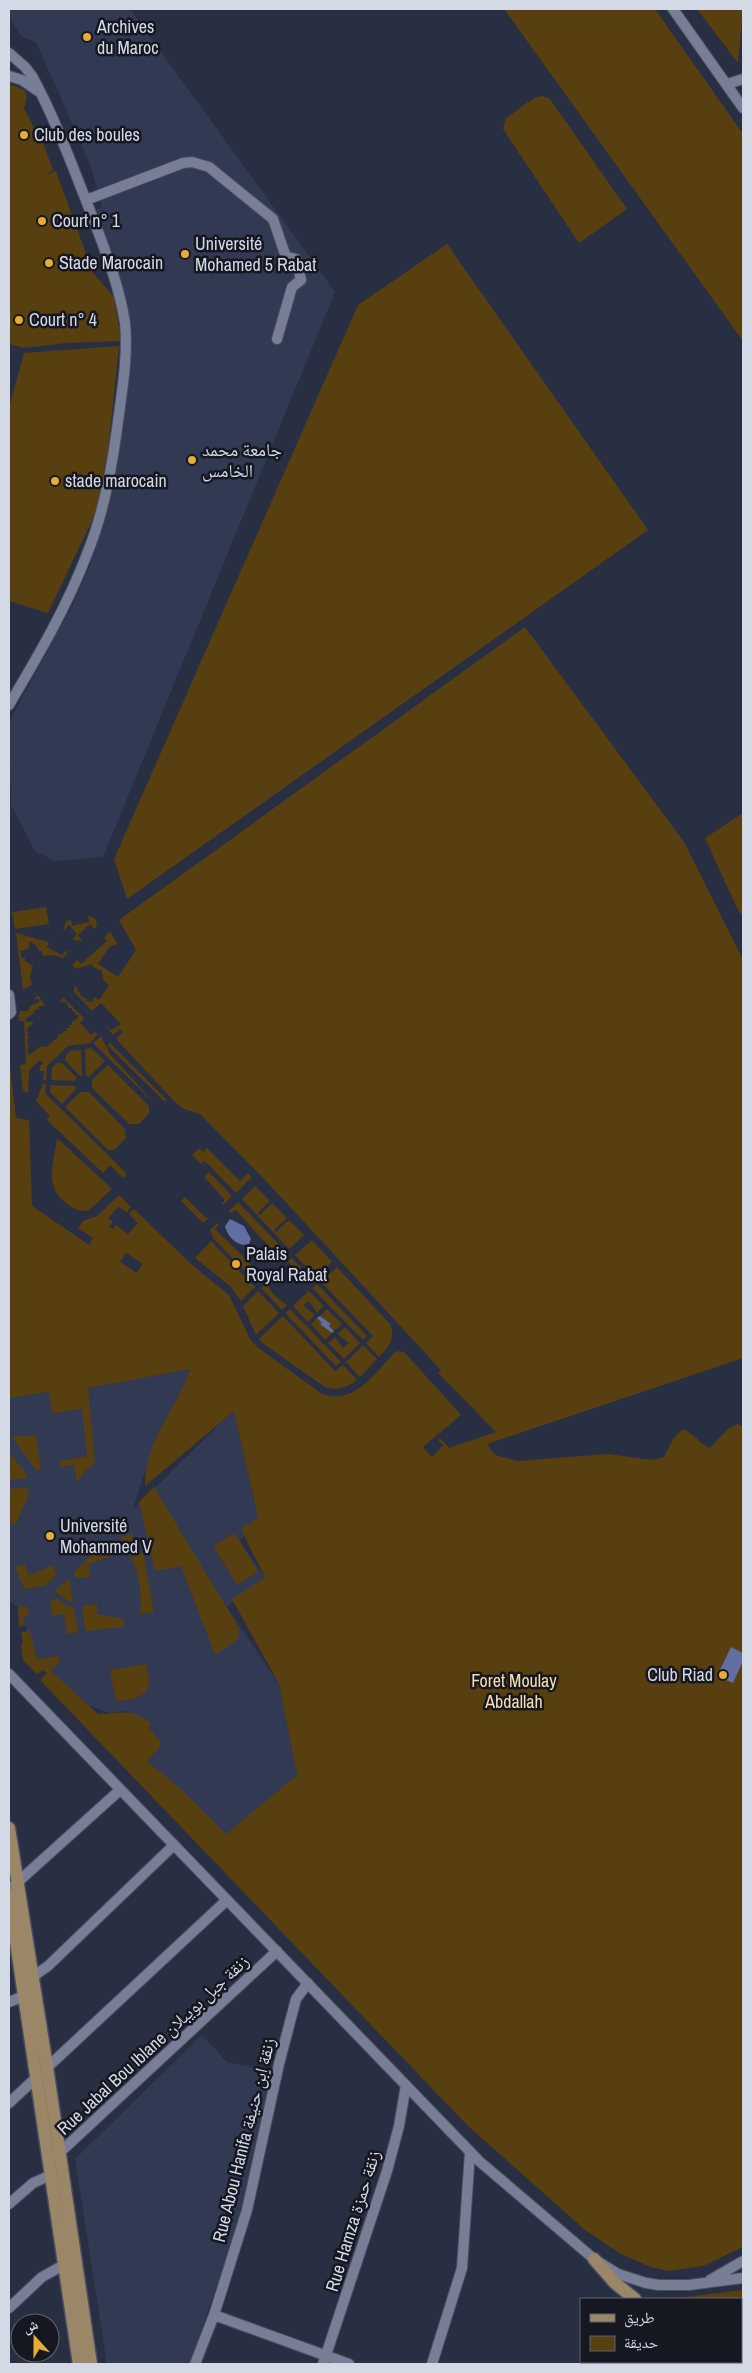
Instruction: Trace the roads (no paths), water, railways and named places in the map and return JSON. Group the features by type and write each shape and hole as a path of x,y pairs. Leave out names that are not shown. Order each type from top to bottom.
{"main road":[{"path":"9,1828 13,1886 27,1980 24,1996 36,2078 54,2157 51,2175 69,2262"},
{"path":"9,1895 47,2067 54,2157 82,2347 80,2364"},
{"path":"594,2259 615,2283 634,2298"}],"street":[{"path":"673,9 743,108"},
{"path":"9,53 29,71 86,200 117,288 125,325 124,373 115,445 102,510 88,553 67,602 9,705"},
{"path":"9,76 22,80 38,92"},
{"path":"727,84 743,79"},
{"path":"86,200 183,163 192,162 209,167 273,219 286,257 296,259 301,280 292,287 277,339"},
{"path":"9,994 10,1013"},
{"path":"9,1674 12,1681 308,1982 470,2152 594,2259 618,2274 646,2284 674,2286 743,2278"},
{"path":"13,1886 120,1790"},
{"path":"27,1980 48,1966 174,1845"},
{"path":"9,2103 227,1900"},
{"name":"Rue Jabal Bou Iblane زنقة جبل بويبلان","path":"54,2157 277,1951"},
{"name":"Rue Abou Hanifa زنقة اٍبن حنيفة","path":"195,2364 214,2315 250,2201 279,2064 295,2005 300,1991 308,1982"},
{"path":"9,2002 24,1996"},
{"name":"Rue Hamza زنقة حمزة","path":"325,2360 387,2171 399,2126 406,2085"},
{"path":"432,2364 462,2268 470,2152"},
{"path":"9,2204 28,2186 51,2175"},
{"path":"709,2281 743,2261"},
{"path":"9,2308 42,2277 69,2262"},
{"path":"214,2315 325,2360 349,2364"}],"water":[{"path":"230,1219 244,1226 251,1239 249,1244 237,1243 228,1234 225,1226"},
{"path":"320,1316 331,1324 329,1326 334,1331 332,1333 320,1324 322,1323 317,1318"},
{"path":"731,1647 743,1653 743,1661 733,1683 717,1676"}],"place":[{"name":"Archives du Maroc","path":"87,37"},
{"name":"Club des boules","path":"24,135"},
{"name":"Court n° 1","path":"42,221"},
{"name":"Université Mohamed 5 Rabat","path":"185,254"},
{"name":"Stade Marocain","path":"49,263"},
{"name":"Court n° 4","path":"19,320"},
{"name":"جامعة محمد الخامس","path":"192,460"},
{"name":"stade marocain","path":"55,481"},
{"name":"Palais Royal Rabat","path":"236,1264"},
{"name":"Université Mohammed V","path":"50,1536"},
{"name":"Club Riad","path":"723,1675"}],"park label":[{"name":"Foret Moulay Abdallah","path":"514,1691"}]}
